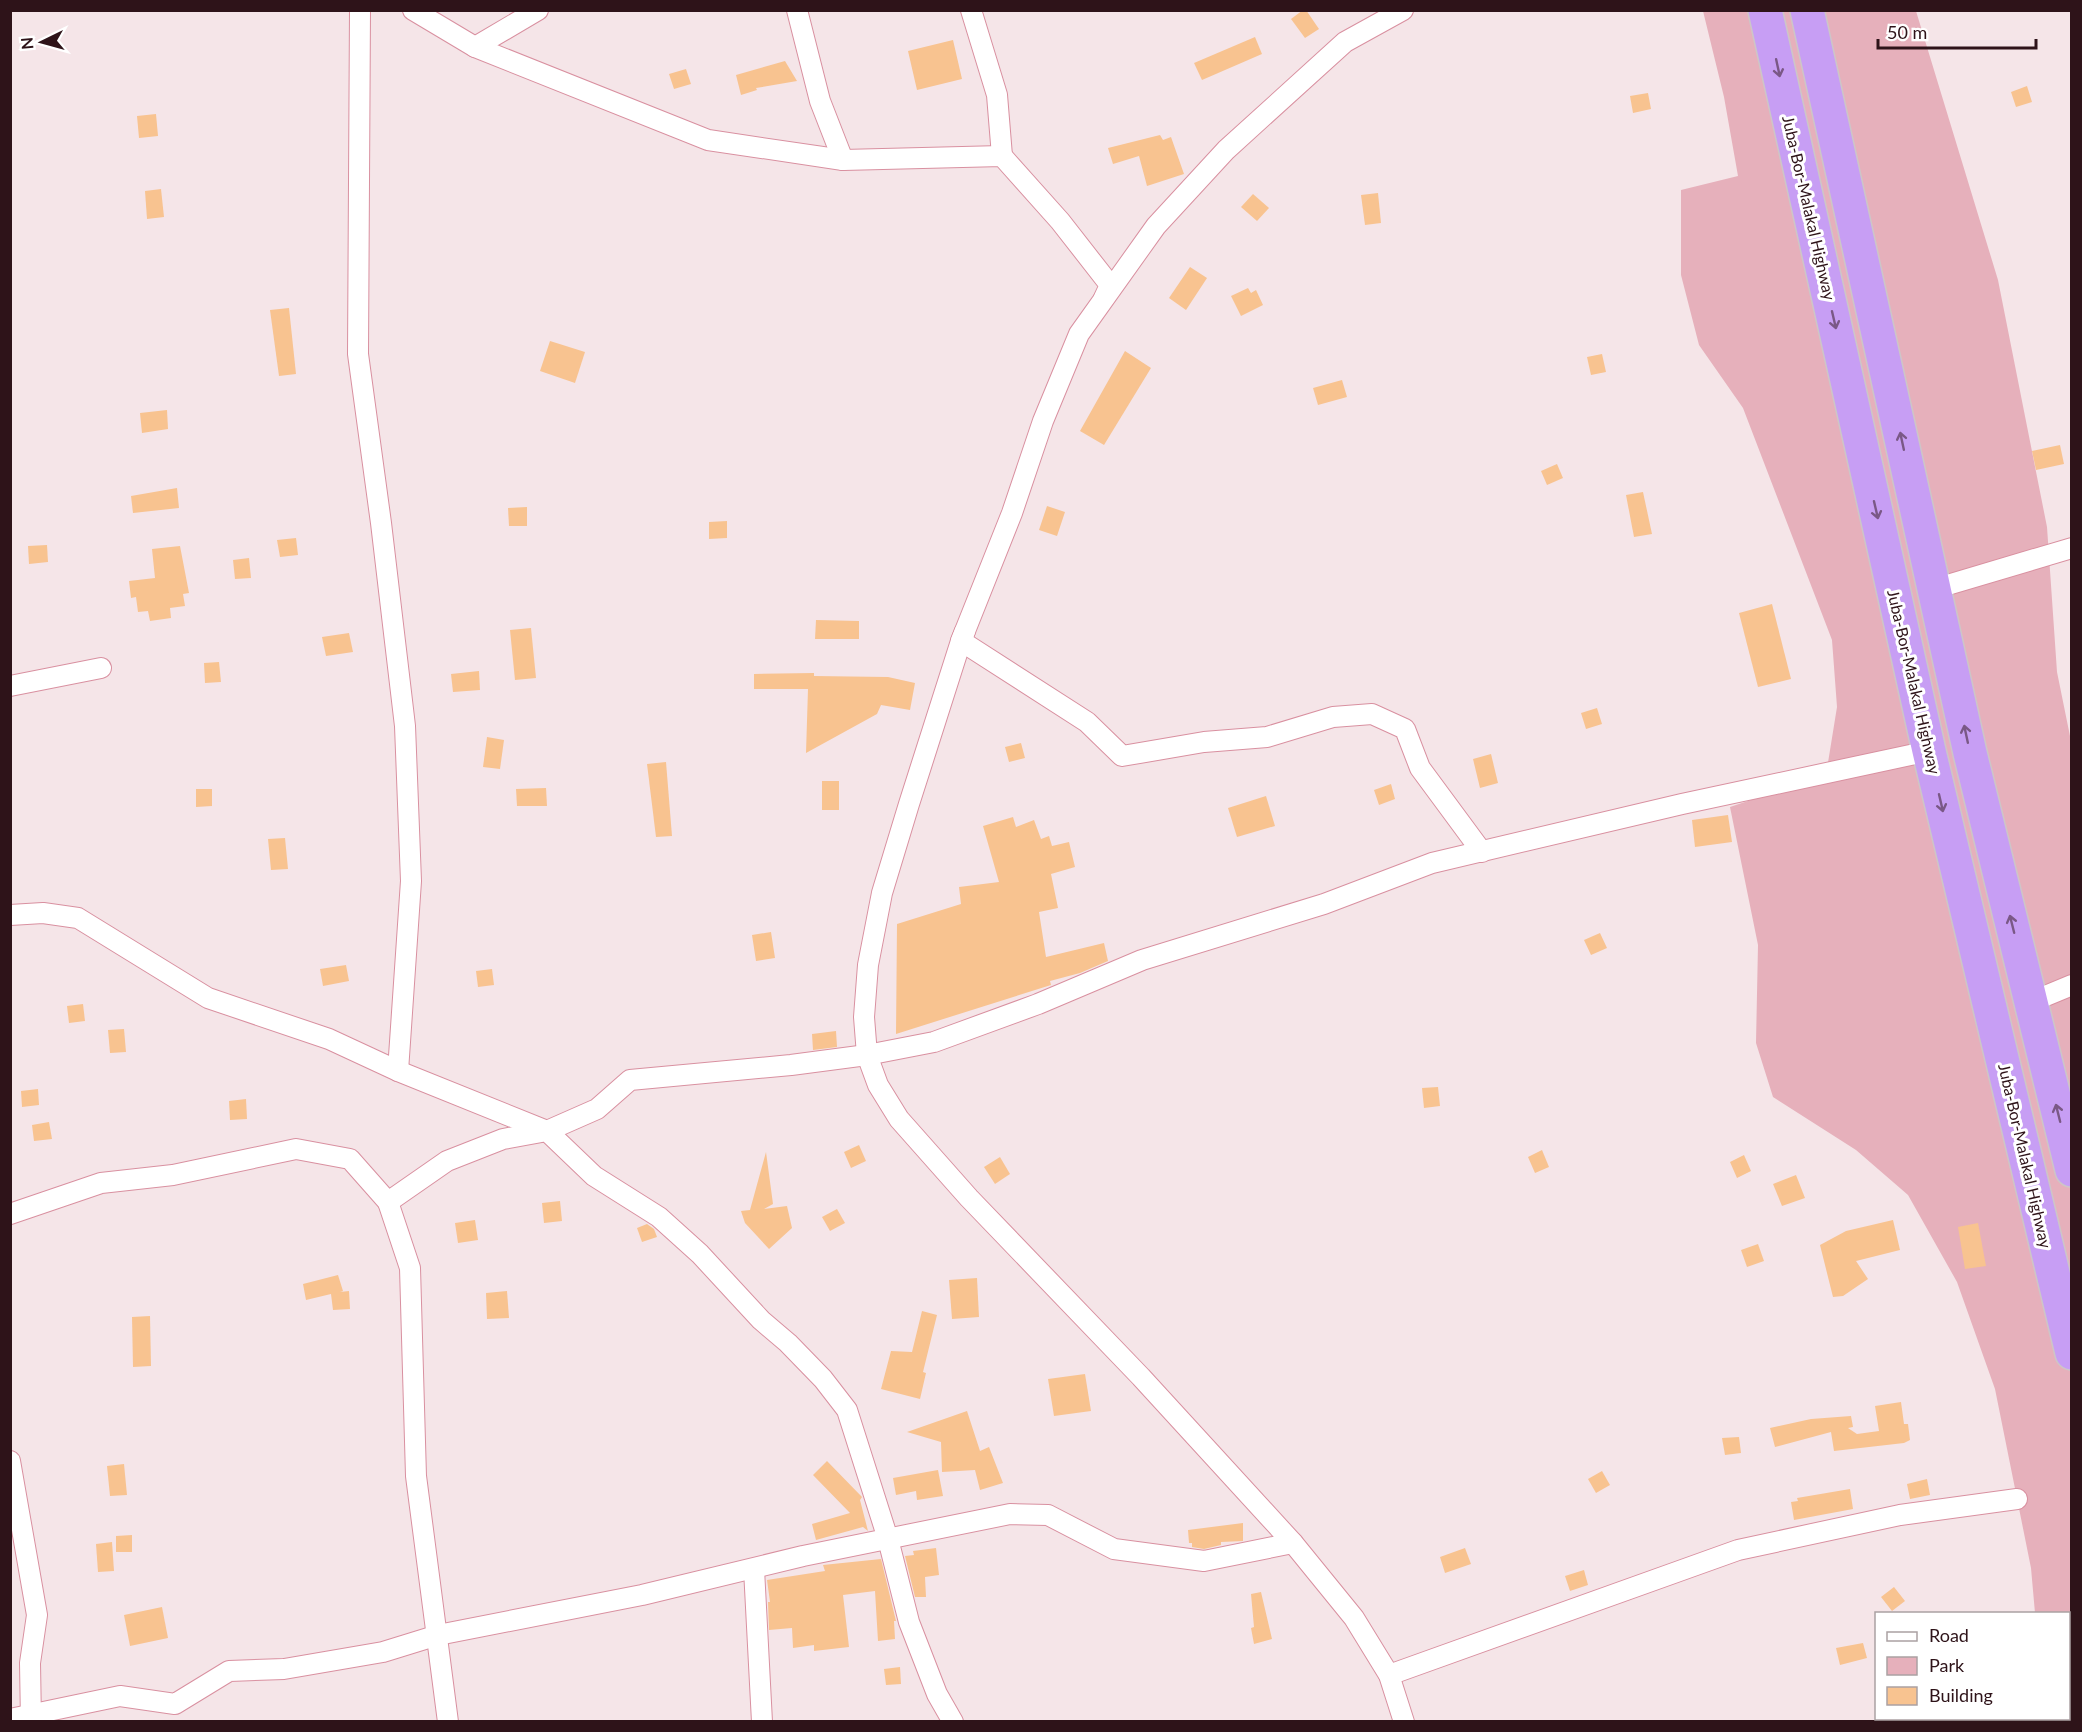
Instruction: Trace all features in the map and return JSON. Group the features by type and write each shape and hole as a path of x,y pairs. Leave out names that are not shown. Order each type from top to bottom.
{"highway":[{"name":"Juba-Bor-Malakal Highway","path":"1765,10 1929,752 2072,1353"},
{"path":"1807,10 1970,753 2072,1170"}],"street":[{"path":"360,10 358,354 405,726 411,881 398,1071"},
{"path":"413,10 475,47 708,140 843,160 1002,156"},
{"path":"475,47 538,10"},
{"path":"796,10 820,101 843,160"},
{"path":"971,10 997,94 1002,156 1060,221 1110,285 1000,516 882,893 868,965 864,1017 867,1055 878,1085 899,1119 914,1137 969,1198 1141,1377 1293,1543 1354,1618 1389,1675 1404,1722"},
{"path":"961,641 1012,513 1043,421 1079,334 1156,226 1226,150 1344,42 1403,10"},
{"path":"1934,589 2072,548"},
{"path":"961,641 1087,722 1122,756 1204,742 1267,736 1333,717 1372,714 1405,729 1420,768 1482,852"},
{"path":"10,686 101,668"},
{"path":"388,1202 447,1161 503,1139 547,1131 597,1109 630,1080 867,1055 934,1042 1038,1004 1142,960 1324,904 1432,863 1682,804 1929,752"},
{"path":"10,915 43,913 78,918 208,998 329,1039 398,1071 547,1131 594,1176 659,1218 700,1254 760,1320 788,1342 823,1379 847,1410 888,1539 909,1622 937,1694 953,1722"},
{"path":"2031,1002 2072,985"},
{"path":"10,1214 101,1183 173,1175 296,1149 350,1159 388,1202 410,1268 416,1476 448,1722"},
{"path":"10,1461 37,1615 30,1663 30,1718"},
{"path":"1389,1675 1738,1550 1900,1515 2017,1499"},
{"path":"10,1719 30,1718 120,1696 175,1704 229,1671 284,1669 383,1652 438,1635 642,1594 802,1556 1010,1514 1048,1515 1114,1549 1204,1561 1293,1543"},
{"path":"754,1569 762,1722"}],"green space":[{"path":"1703,11 1916,11 1998,280 2047,527 2057,672 2071,741 2071,1721 2044,1720 2070,1720 2070,1612 2035,1612 2031,1568 1995,1389 1957,1282 1908,1195 1856,1150 1773,1097 1756,1043 1758,945 1730,807 1826,775 1837,707 1832,640 1743,408 1699,345 1681,275 1681,190 1738,176 1724,97"}],"building":[{"path":"1306,10 1319,29 1305,38 1291,19"},
{"path":"1255,37 1262,54 1202,80 1194,63"},
{"path":"953,40 962,79 917,90 908,51"},
{"path":"785,61 797,81 756,88 757,90 741,95 736,75"},
{"path":"686,69 691,84 674,89 669,74"},
{"path":"2027,86 2032,102 2016,107 2011,92"},
{"path":"1648,93 1651,109 1633,113 1630,96"},
{"path":"156,114 158,136 139,138 137,116"},
{"path":"1160,135 1163,140 1171,137 1184,174 1147,186 1139,156 1113,164 1108,148"},
{"path":"161,189 164,217 147,219 145,191"},
{"path":"1378,193 1381,223 1365,225 1361,195"},
{"path":"1253,194 1269,208 1257,221 1241,207"},
{"path":"1190,267 1207,278 1186,310 1169,298"},
{"path":"1248,288 1251,293 1256,290 1263,305 1241,316 1231,296"},
{"path":"289,308 296,374 279,376 270,310"},
{"path":"550,341 585,352 575,383 540,371"},
{"path":"1125,351 1151,368 1104,445 1080,431"},
{"path":"1602,354 1606,372 1591,375 1587,357"},
{"path":"1342,380 1347,397 1318,405 1313,388"},
{"path":"167,410 168,429 142,433 140,413"},
{"path":"2060,445 2064,464 2036,470 2032,451"},
{"path":"1557,464 1563,478 1547,485 1541,471"},
{"path":"177,488 179,508 133,513 131,496"},
{"path":"1643,492 1652,534 1634,537 1626,495"},
{"path":"1047,506 1065,512 1057,536 1039,530"},
{"path":"527,507 527,526 509,526 508,508"},
{"path":"727,521 727,538 709,539 709,522"},
{"path":"296,538 298,555 280,557 277,540"},
{"path":"47,545 48,562 29,564 28,546"},
{"path":"180,546 189,593 183,594 185,606 170,608 171,618 150,621 148,611 138,612 136,597 131,598 129,581 155,578 152,549"},
{"path":"249,558 251,578 235,579 233,560"},
{"path":"1772,604 1791,679 1758,687 1739,613"},
{"path":"816,620 859,621 859,639 815,639"},
{"path":"531,628 536,678 515,680 510,630"},
{"path":"349,633 353,652 326,656 322,637"},
{"path":"219,662 221,682 205,683 204,663"},
{"path":"479,671 480,690 453,692 451,674"},
{"path":"814,673 814,676 888,677 915,683 910,710 881,705 877,714 806,753 808,689 754,689 754,674"},
{"path":"1597,708 1602,724 1586,729 1581,713"},
{"path":"487,737 504,740 500,769 483,767"},
{"path":"1021,743 1025,758 1009,762 1005,747"},
{"path":"1491,754 1498,783 1480,788 1473,759"},
{"path":"666,762 672,836 656,837 647,764"},
{"path":"822,781 839,781 839,810 822,810"},
{"path":"1391,784 1395,799 1379,805 1374,790"},
{"path":"546,788 547,806 517,806 516,789"},
{"path":"196,789 212,789 212,806 196,807"},
{"path":"1266,796 1275,826 1237,837 1228,808"},
{"path":"1728,815 1732,842 1695,847 1692,820"},
{"path":"1013,817 1016,827 1034,820 1041,839 1049,836 1052,846 1069,842 1075,867 1051,874 1058,908 1039,912 1046,957 1104,943 1108,961 1080,973 1050,981 1051,985 896,1034 897,924 961,904 959,887 999,882 983,826"},
{"path":"285,838 288,869 271,870 268,839"},
{"path":"771,932 775,958 756,961 752,935"},
{"path":"1600,933 1607,948 1591,955 1584,940"},
{"path":"346,965 349,981 323,986 320,969"},
{"path":"492,969 494,985 478,987 476,971"},
{"path":"83,1004 85,1021 69,1023 67,1006"},
{"path":"124,1029 126,1052 110,1053 108,1030"},
{"path":"836,1031 837,1047 813,1050 812,1034"},
{"path":"1438,1087 1440,1106 1424,1108 1422,1088"},
{"path":"38,1089 39,1105 22,1107 21,1091"},
{"path":"246,1099 247,1119 230,1120 229,1101"},
{"path":"49,1122 52,1139 34,1141 32,1125"},
{"path":"859,1145 866,1161 851,1168 844,1152"},
{"path":"1542,1150 1549,1167 1535,1173 1528,1157"},
{"path":"766,1152 773,1204 764,1209 787,1206 792,1228 769,1249 745,1223 741,1211 750,1210"},
{"path":"1744,1155 1751,1171 1737,1178 1730,1162"},
{"path":"1000,1157 1010,1174 995,1184 984,1167"},
{"path":"1796,1175 1805,1198 1782,1206 1773,1184"},
{"path":"560,1201 562,1221 544,1223 542,1203"},
{"path":"837,1209 845,1223 830,1231 822,1217"},
{"path":"475,1220 478,1240 458,1243 455,1223"},
{"path":"1893,1220 1900,1250 1856,1261 1868,1279 1843,1296 1833,1297 1820,1245 1846,1231"},
{"path":"1978,1223 1986,1266 1965,1269 1958,1227"},
{"path":"647,1224 654,1229 657,1237 642,1242 637,1228"},
{"path":"1758,1244 1764,1261 1747,1267 1741,1250"},
{"path":"338,1275 343,1291 340,1292 349,1291 350,1309 333,1310 331,1294 306,1300 303,1284"},
{"path":"977,1278 979,1317 952,1319 949,1280"},
{"path":"507,1291 509,1318 487,1319 486,1293"},
{"path":"922,1311 937,1315 923,1372 926,1373 920,1399 881,1389 891,1351 912,1352"},
{"path":"150,1316 151,1366 133,1367 132,1317"},
{"path":"1085,1374 1091,1411 1054,1416 1048,1379"},
{"path":"1901,1402 1904,1424 1908,1424 1910,1440 1904,1443 1834,1451 1831,1432 1775,1447 1770,1428 1811,1419 1851,1416 1853,1427 1848,1428 1857,1434 1879,1431 1875,1406"},
{"path":"967,1411 980,1451 989,1447 1003,1483 980,1490 975,1470 942,1472 941,1442 907,1432"},
{"path":"1739,1437 1741,1453 1725,1455 1722,1438"},
{"path":"827,1461 862,1497 860,1500 868,1531 863,1527 816,1540 812,1524 850,1513 813,1475"},
{"path":"124,1464 127,1495 110,1496 107,1466"},
{"path":"938,1470 943,1496 917,1500 916,1491 896,1495 893,1478"},
{"path":"1602,1471 1610,1485 1596,1493 1588,1479"},
{"path":"1927,1479 1930,1495 1910,1499 1907,1484"},
{"path":"1850,1489 1853,1509 1794,1520 1791,1502 1798,1501 1797,1498"},
{"path":"1243,1523 1243,1541 1221,1542 1221,1545 1204,1549 1192,1547 1192,1543 1189,1543 1188,1530"},
{"path":"132,1535 132,1552 116,1552 116,1536"},
{"path":"112,1542 114,1571 98,1572 96,1544"},
{"path":"936,1548 939,1575 925,1577 926,1597 915,1597 905,1556 914,1555 913,1551"},
{"path":"1465,1548 1471,1564 1445,1573 1440,1557"},
{"path":"881,1559 896,1621 894,1621 895,1639 878,1641 875,1591 843,1595 849,1647 814,1651 814,1645 793,1648 792,1628 769,1630 768,1602 770,1602 767,1580 825,1571 823,1565"},
{"path":"1584,1570 1588,1585 1570,1591 1565,1576"},
{"path":"1894,1587 1905,1601 1892,1611 1881,1597"},
{"path":"1261,1592 1272,1639 1254,1644 1251,1628 1254,1627 1251,1594"},
{"path":"162,1607 168,1638 130,1646 124,1615"},
{"path":"1863,1643 1867,1658 1840,1665 1836,1648"},
{"path":"900,1667 901,1684 886,1685 884,1669"}]}
